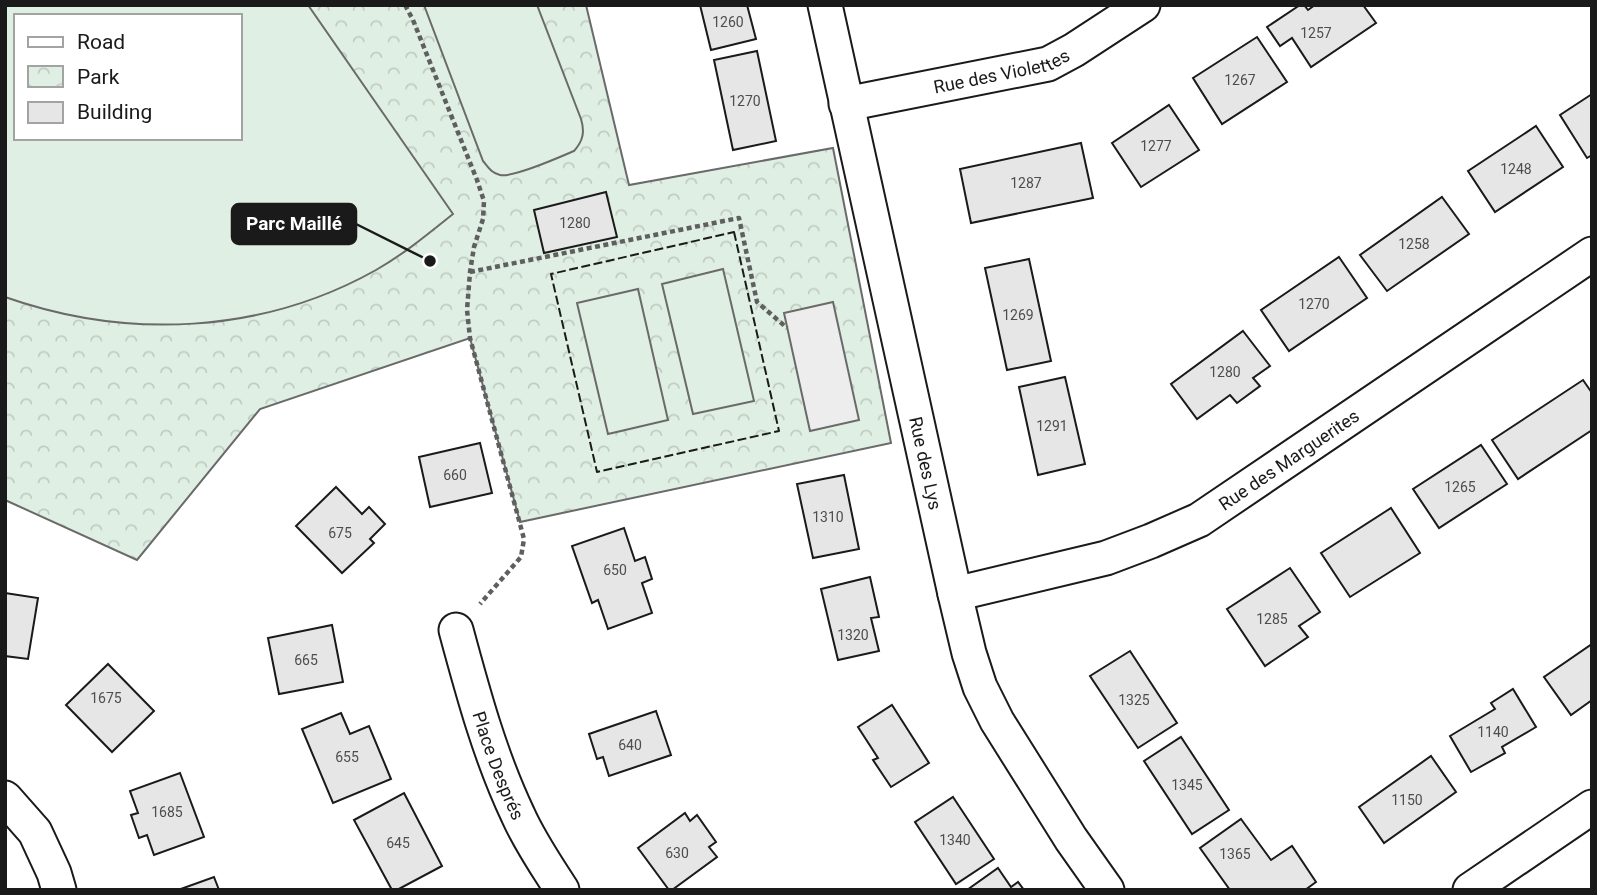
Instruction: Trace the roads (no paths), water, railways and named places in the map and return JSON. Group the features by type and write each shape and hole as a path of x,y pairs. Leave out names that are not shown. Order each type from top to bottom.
{"street":[{"name":"Rue des Lys","path":"825,5 969,653 980,687 997,721 1071,839 1107,890"},
{"name":"Rue des Violettes","path":"846,104 1048,64 1143,5"},
{"name":"Rue des Marguerites","path":"955,594 1105,558 1199,520 1592,254"},
{"name":"Place Després","path":"456,630 480,714 517,814 562,890"},
{"path":"5,799 35,832 59,890"},
{"path":"1470,890 1592,807"}],"place":[{"name":"Parc Maillé","path":"430,261"}]}
